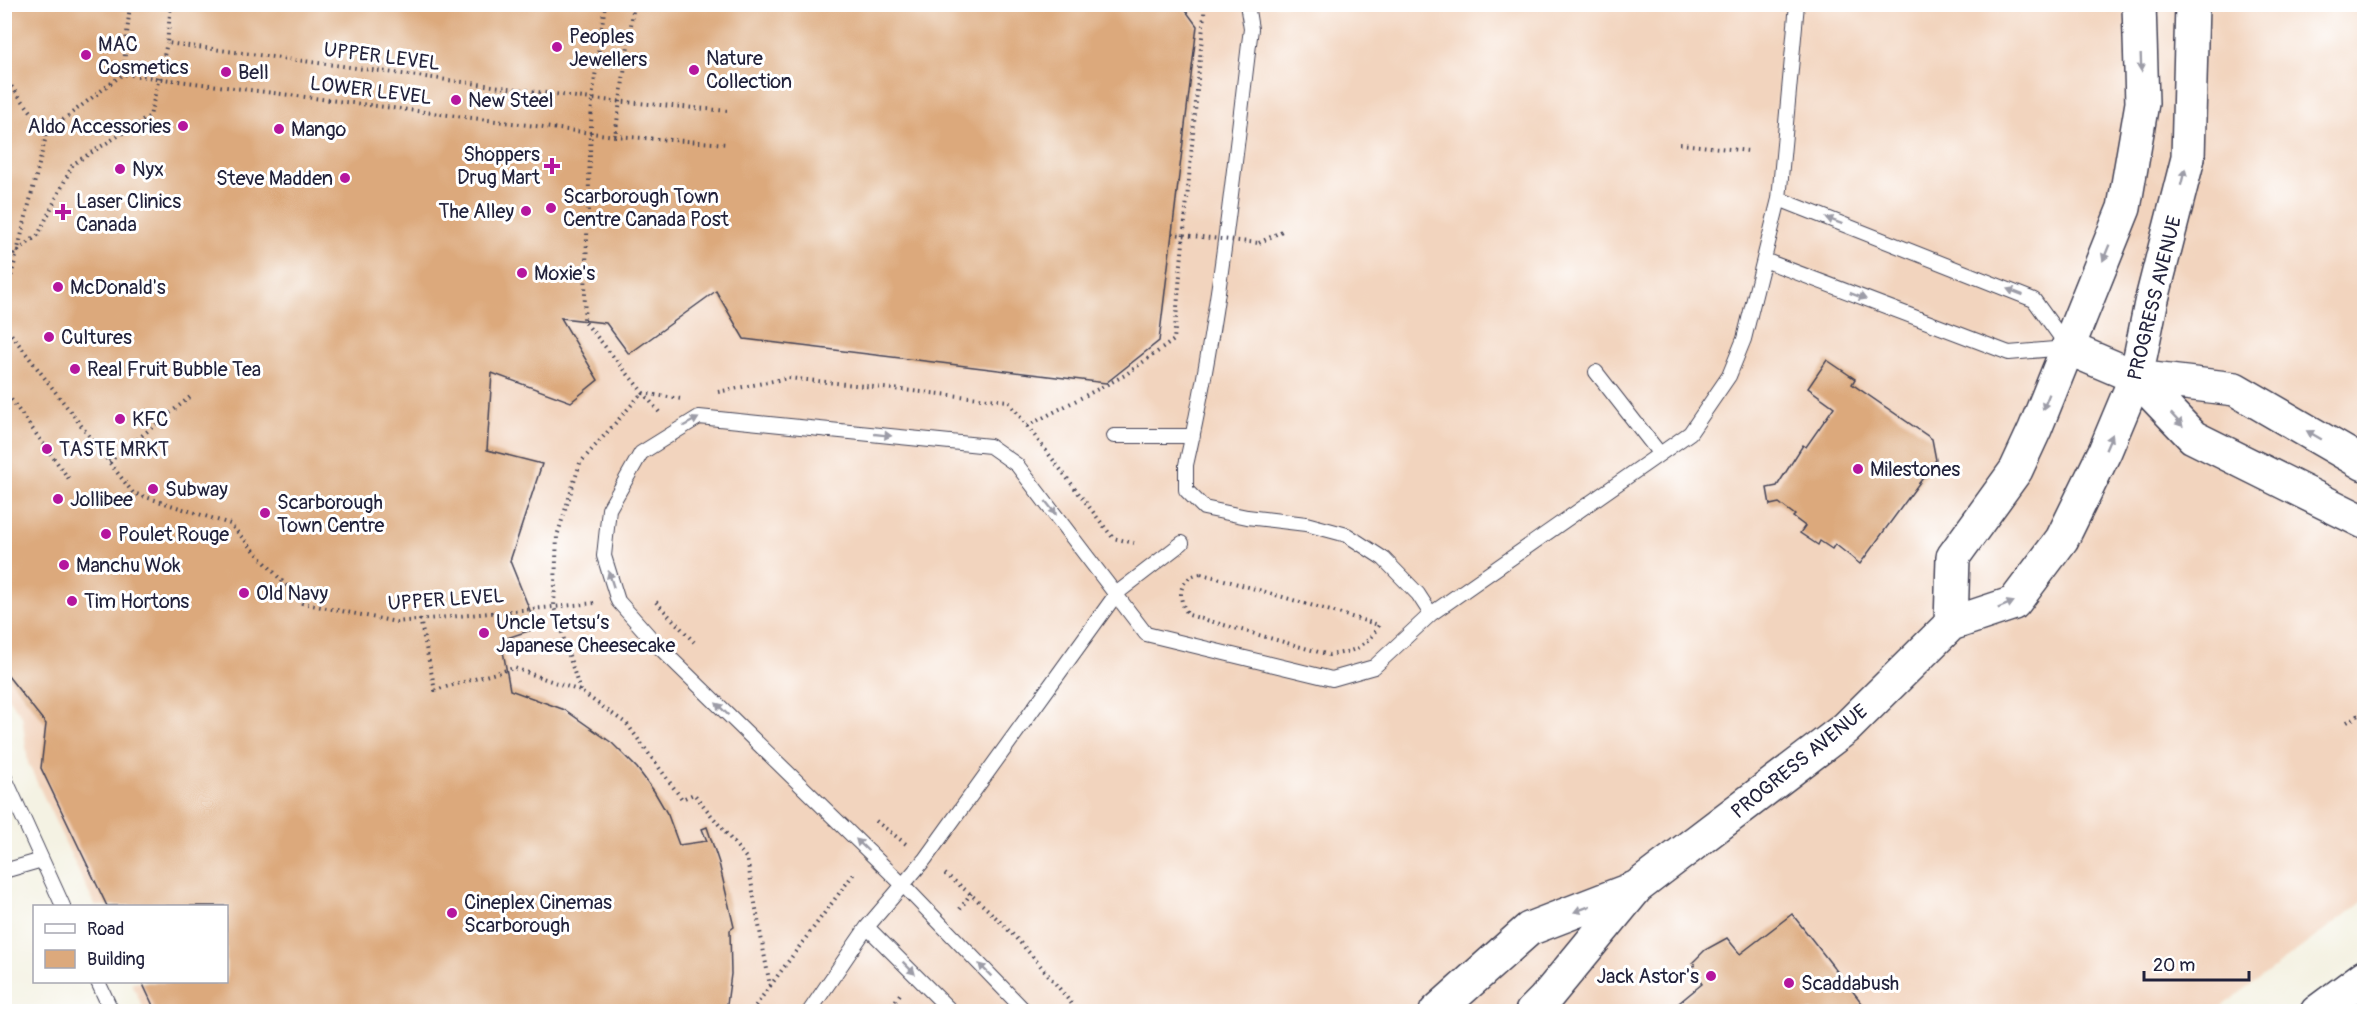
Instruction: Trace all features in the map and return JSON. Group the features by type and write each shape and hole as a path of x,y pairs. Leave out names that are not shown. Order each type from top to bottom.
{"main road":[{"path":"1951,624 1953,557 2016,470 2124,208 2142,103 2139,4"},
{"name":"PROGRESS AVENUE","path":"1539,1008 1637,887 1846,728 1951,624 2014,603 2062,539 2136,377 2151,303 2188,158 2192,4"},
{"path":"2068,348 2136,377 2193,382 2235,389 2364,464"},
{"path":"2136,377 2193,437 2364,522"},
{"name":"PROGRESS AVENUE","path":"1436,1011 1529,930 1637,887"},
{"path":"2317,1011 2364,977"}],"lane":[{"path":"1247,4 1250,39 1228,225 1218,304 1186,465 1186,490 1197,504 1204,508 1247,517 1306,524 1347,535 1383,558 1418,594 1431,614"},
{"path":"1026,1011 904,886 677,666 618,601 604,556 609,510 640,453 699,417 990,446 1017,465 1117,593 1146,634 1332,678 1374,667 1431,614 1690,433 1728,376 1744,339 1779,199 1797,4"},
{"path":"1779,199 2034,300 2068,348"},
{"path":"1764,260 2008,353 2068,348"},
{"path":"1596,372 1660,454"},
{"path":"1114,436 1192,436"},
{"path":"809,1011 867,927 925,859 1117,593 1182,543"},
{"path":"4,776 63,905"},
{"path":"4,788 42,860"},
{"path":"4,871 42,860"},
{"path":"867,927 952,1011"},
{"path":"99,983 112,1011"}],"path":[{"path":"4,306 47,132 123,74 130,4"},
{"path":"4,262 38,235 73,164 150,116 167,43 171,4"},
{"path":"605,4 592,99 584,321 675,430"},
{"path":"615,136 634,4"},
{"path":"1027,426 1125,375 1174,340 1205,4"},
{"name":"UPPER LEVEL","path":"167,43 592,99 729,111"},
{"name":"LOWER LEVEL","path":"123,74 615,136 728,144"},
{"path":"4,77 47,132"},
{"path":"1680,144 1749,152"},
{"path":"1172,234 1260,243 1282,231"},
{"name":"UPPER LEVEL","path":"4,325 133,493 230,524 302,603 396,622 618,601 649,595 699,648"},
{"path":"707,394 788,378 1008,402 1113,538 1134,543"},
{"path":"4,390 69,479"},
{"path":"642,393 684,399"},
{"path":"580,691 554,607 557,536 580,463 642,393"},
{"path":"109,462 190,397"},
{"path":"1194,575 1214,577 1301,603 1379,625 1368,643 1349,652 1329,656 1189,615 1181,605 1182,585 1194,575"},
{"path":"420,619 435,690 514,668 580,691 627,724 682,799 694,794 747,859 770,986"},
{"path":"2347,722 2364,712"},
{"path":"873,819 971,893 1055,982 1078,1011"},
{"path":"751,1011 887,829"}],"shaded area":[{"path":"4,5 2364,5 2364,901 2214,1012 145,1011 131,983 228,983 228,905 95,905 28,763 22,716 5,694"}],"building":[{"name":"Scarborough Town Centre","path":"4,4 1181,4 1197,26 1159,341 1106,383 744,339 716,291 629,354 606,323 561,318 598,380 571,402 492,373 487,450 542,464 510,561 537,628 501,640 510,690 565,710 612,743 637,768 654,791 668,815 679,845 707,841 702,829 707,827 719,863 734,927 730,930 731,974 726,1012 156,1012 142,983 228,983 228,905 107,905 41,768 46,724 4,671"},
{"name":"Milestones","path":"1827,360 1855,379 1852,384 1932,439 1936,460 1860,564 1835,544 1832,549 1820,541 1818,545 1800,533 1805,526 1779,503 1770,505 1767,488 1777,486 1803,445 1806,447 1834,407 1808,388"},
{"name":"Scaddabush","path":"1792,914 1869,1012 1668,1012 1702,984 1690,969 1695,965 1693,962 1705,950 1727,938 1740,954"}],"place":[{"name":"Peoples Jewellers","path":"557,47"},
{"name":"MAC Cosmetics","path":"86,55"},
{"name":"Nature Collection","path":"694,70"},
{"name":"Bell","path":"226,72"},
{"name":"New Steel","path":"456,100"},
{"name":"Aldo Accessories","path":"183,126"},
{"name":"Mango","path":"279,129"},
{"name":"Shoppers Drug Mart","path":"552,166"},
{"name":"Nyx","path":"120,169"},
{"name":"Steve Madden","path":"345,178"},
{"name":"Scarborough Town Centre Canada Post","path":"551,208"},
{"name":"The Alley","path":"526,211"},
{"name":"Laser Clinics Canada","path":"63,212"},
{"name":"Moxie's","path":"522,273"},
{"name":"McDonald's","path":"58,287"},
{"name":"Cultures","path":"49,337"},
{"name":"Real Fruit Bubble Tea","path":"75,369"},
{"name":"KFC","path":"120,419"},
{"name":"TASTE MRKT","path":"47,449"},
{"name":"Milestones","path":"1858,469"},
{"name":"Subway","path":"153,489"},
{"name":"Jollibee","path":"58,499"},
{"name":"Scarborough Town Centre","path":"265,513"},
{"name":"Poulet Rouge","path":"106,534"},
{"name":"Manchu Wok","path":"64,565"},
{"name":"Old Navy","path":"244,593"},
{"name":"Tim Hortons","path":"72,601"},
{"name":"Uncle Tetsu’s Japanese Cheesecake","path":"484,633"},
{"name":"Cineplex Cinemas Scarborough","path":"452,913"},
{"name":"Jack Astor's","path":"1711,976"},
{"name":"Scaddabush","path":"1789,983"}]}
